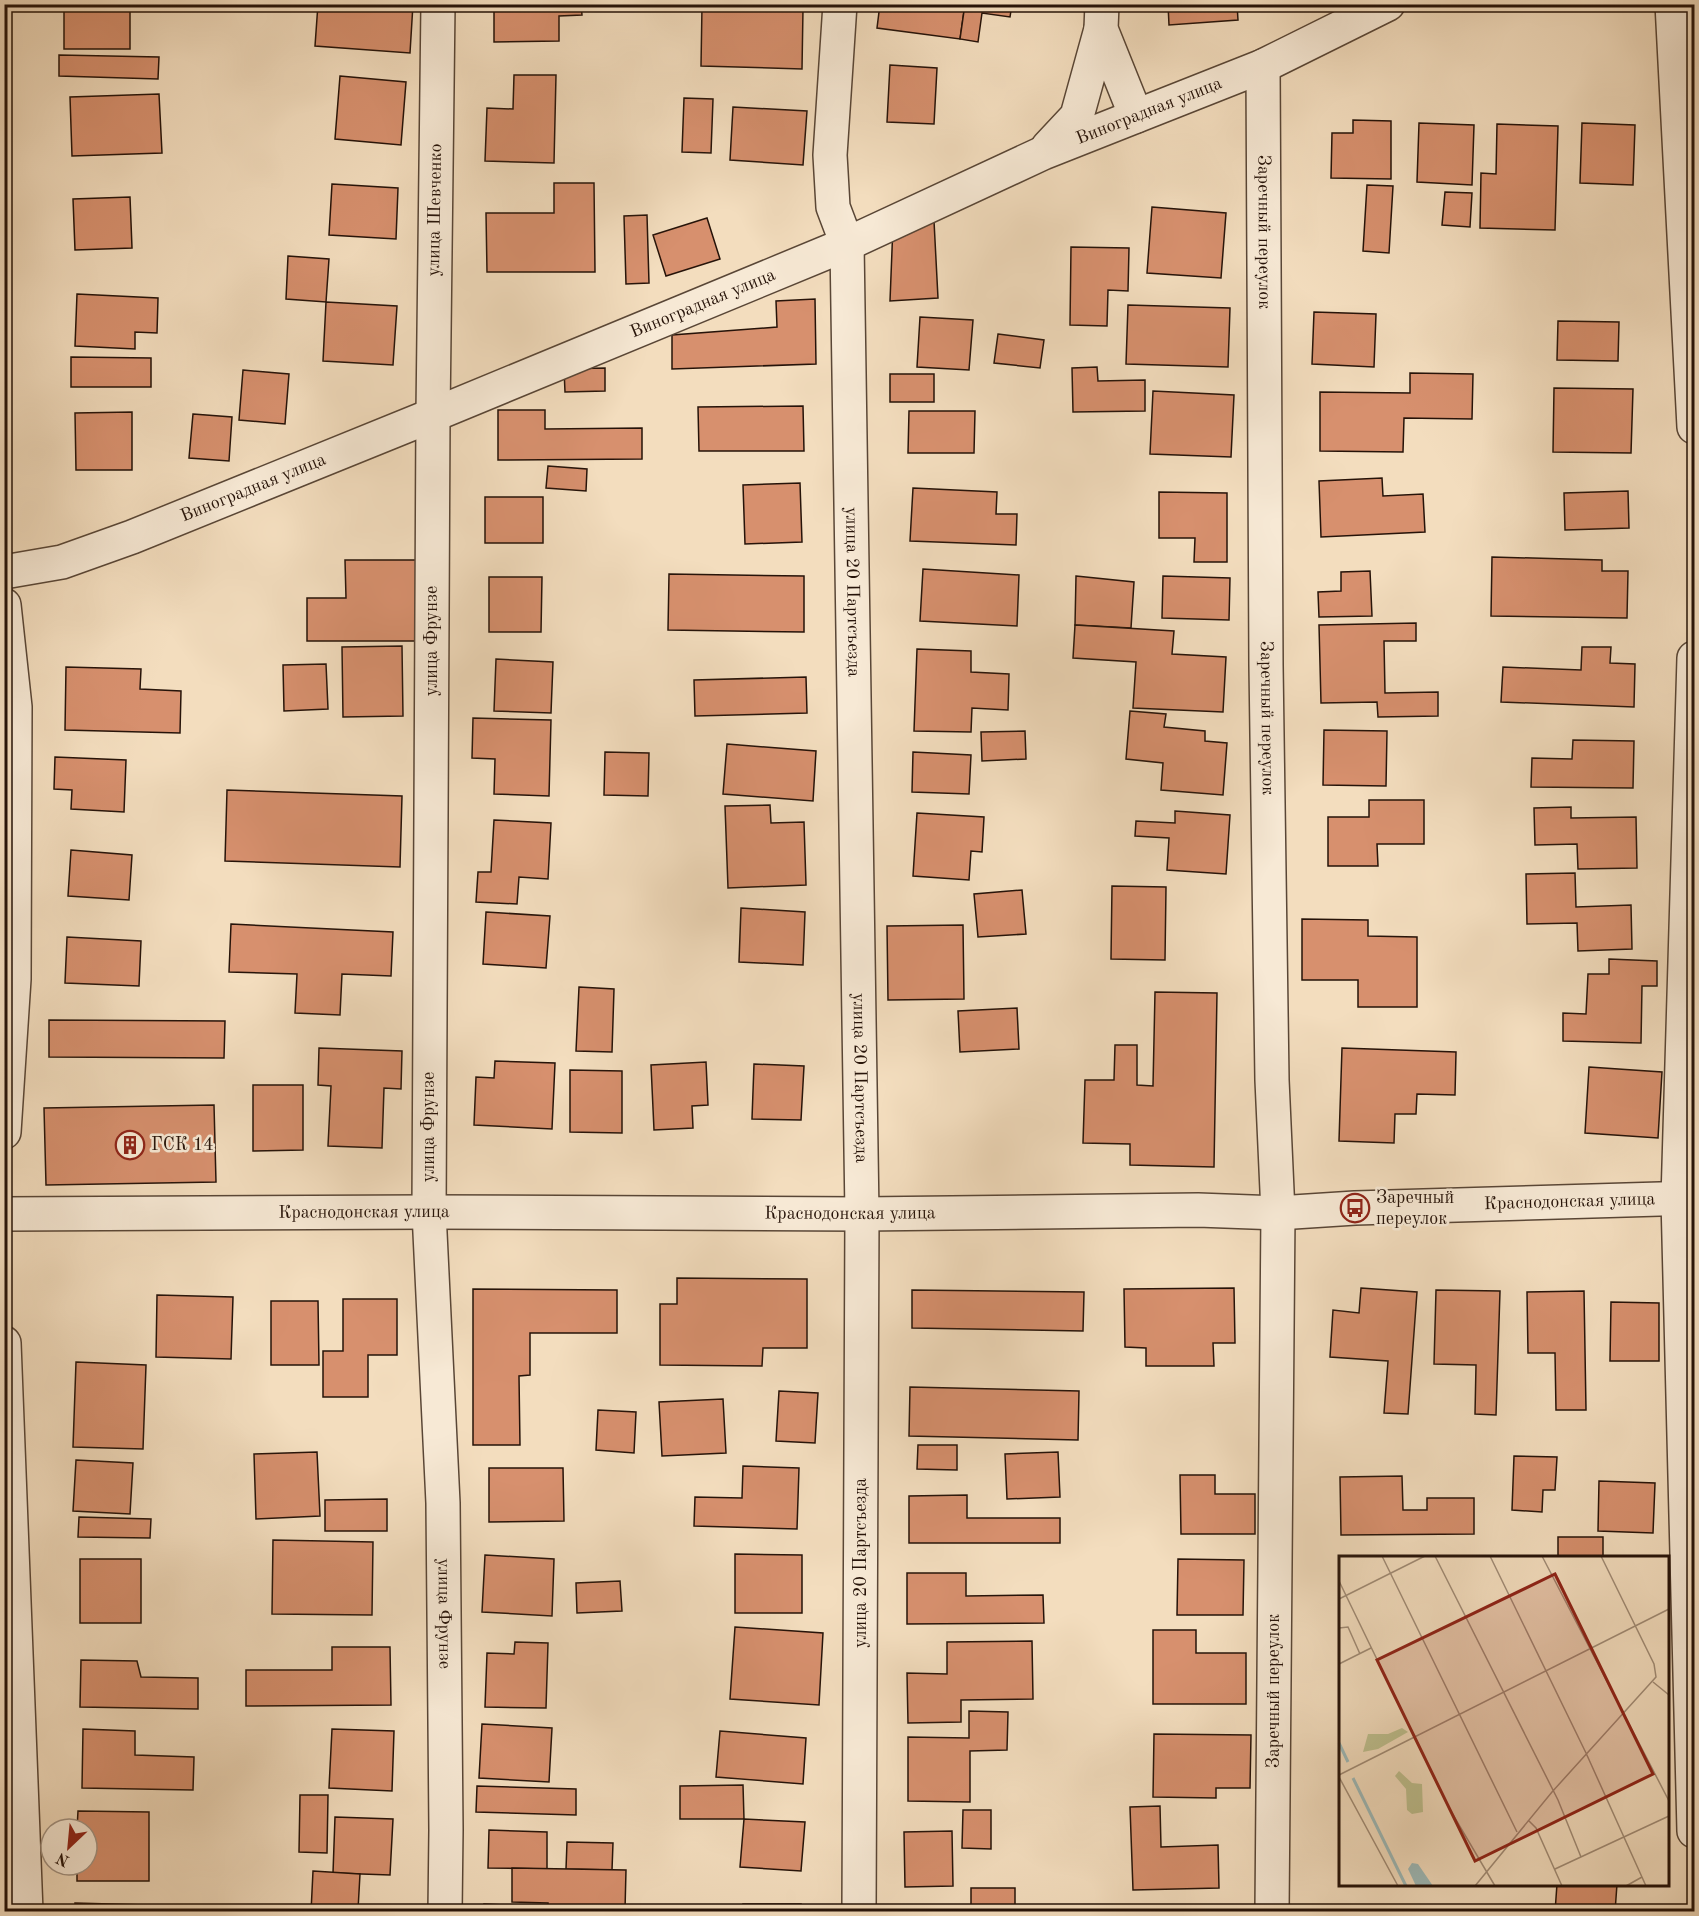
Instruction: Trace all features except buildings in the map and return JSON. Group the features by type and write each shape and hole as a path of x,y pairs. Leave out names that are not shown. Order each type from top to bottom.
{"street":[{"name":"улица Шевченко","path":"433,415 438,4"},
{"path":"840,4 830,155 833,207 848,244"},
{"name":"Виноградная улица","path":"4,572 62,562 132,537 433,415 848,244 1043,153 1263,66 1388,4"},
{"path":"1672,4 1695,427"},
{"path":"1102,17 1136,116"},
{"path":"1043,153 1077,116 1102,17"},
{"name":"Заречный переулок","path":"1263,66 1266,665 1272,1080 1278,1213 1272,1911"},
{"name":"улица 20 Партсъезда","path":"848,244 862,1214 859,1911"},
{"name":"улица Фрунзе","path":"433,415 429,1212 443,1503 445,1911"},
{"path":"4,605 15,718 14,978 4,1132"},
{"path":"1695,658 1686,1198 1695,1831"},
{"name":"Краснодонская улица","path":"4,1214 429,1212 862,1214 1198,1210 1278,1213 1355,1208 1686,1198"},
{"path":"4,1342 26,1911"}],"place":[{"name":"ГСК 14","path":"130,1145"},
{"name":"Заречный переулок","path":"1355,1208"}]}
